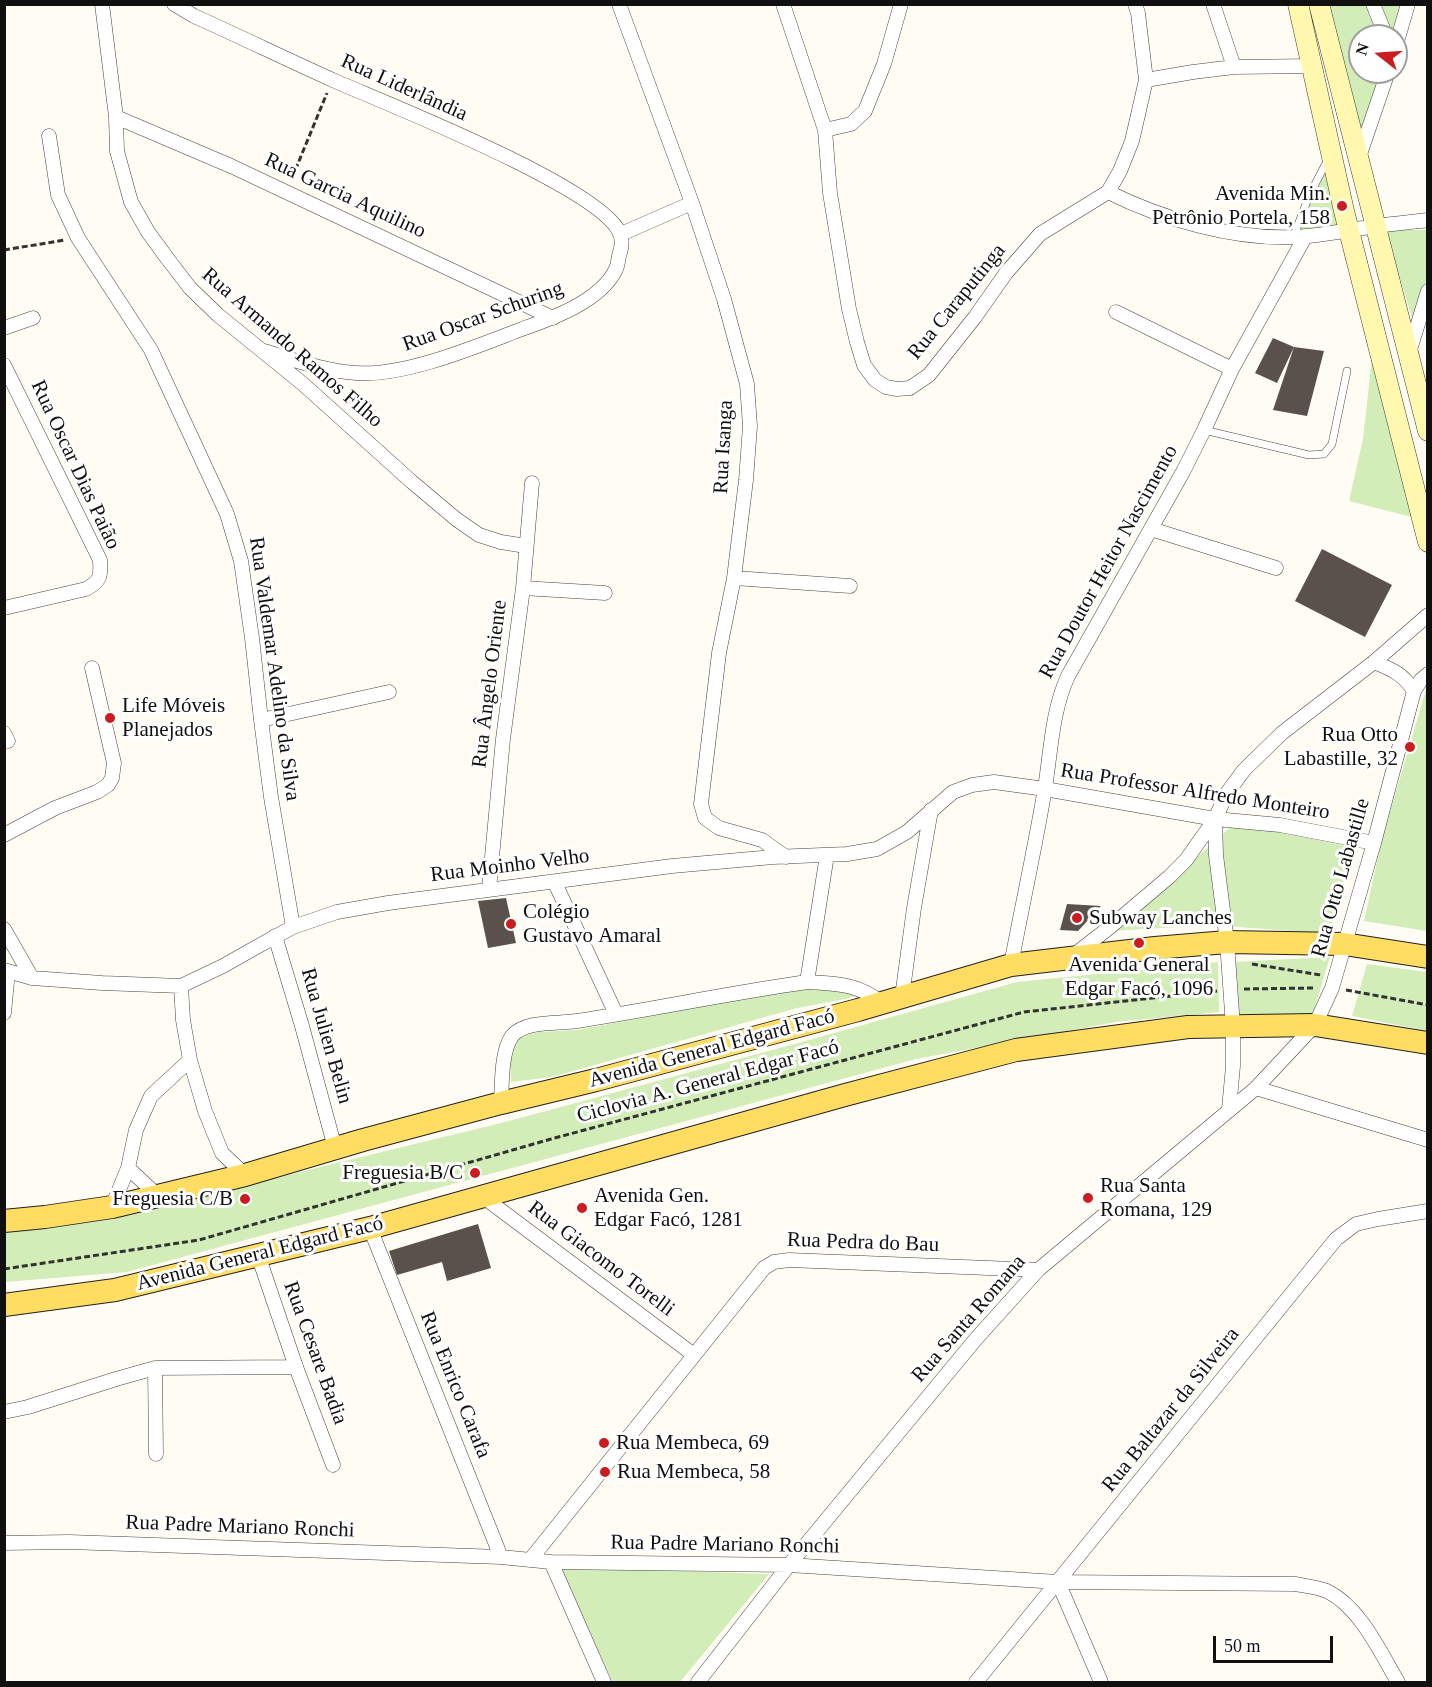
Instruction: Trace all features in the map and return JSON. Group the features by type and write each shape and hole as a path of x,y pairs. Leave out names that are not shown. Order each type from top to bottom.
{"main road":[{"path":"1298,4 1348,230 1428,542"},
{"path":"1319,4 1428,430"},
{"name":"Avenida General Edgard Facó","path":"4,1221 111,1207 245,1175 334,1148 892,1000 1011,965 1227,942 1344,944 1428,957"},
{"name":"Avenida General Edgard Facó","path":"4,1305 115,1290 370,1228 845,1095 1016,1050 1188,1027 1315,1026 1428,1043"}],"street":[{"name":"Rua Armando Ramos Filho","path":"102,4 116,117 117,151 131,202 148,232 190,288 218,315 303,384 456,519 479,535 501,542 526,546"},
{"name":"Rua Liderlândia","path":"174,4 332,80 456,134 555,181 589,202 611,220 621,234"},
{"name":"Rua Isanga","path":"619,4 692,203 724,299 747,384 750,426 746,480 734,578 719,653 701,804 705,818 719,828 762,840 786,857"},
{"name":"Rua Caraputinga","path":"783,4 825,130 830,193 849,309 864,365 875,380 886,387 910,388 929,375 1006,273 1040,234 1108,192"},
{"path":"825,130 851,124 865,111 884,64 901,4"},
{"path":"1134,4 1138,13 1146,80 1132,141 1120,171 1108,192 1136,206 1228,232 1263,237 1299,237 1428,220"},
{"path":"1213,4 1234,67"},
{"path":"1373,4 1381,24"},
{"path":"1402,24 1408,4"},
{"path":"1146,80 1234,67 1311,66"},
{"path":"1359,159 1384,84"},
{"name":"Rua Garcia Aquilino","path":"116,117 231,166 553,318"},
{"name":"Rua Valdemar Adelino da Silva","path":"49,136 58,195 78,238 152,350 227,514 241,561 271,797 293,927"},
{"path":"621,234 692,203"},
{"name":"Rua Oscar Schuring","path":"264,351 328,369 358,374 393,371 432,361 553,318 599,291 616,270 621,250 621,234"},
{"name":"Rua Doutor Heitor Nascimento","path":"1011,965 1045,789 1060,694 1184,470 1299,237"},
{"path":"1408,355 1428,291"},
{"path":"1116,312 1232,369"},
{"path":"4,328 33,318"},
{"name":"Rua Oscar Dias Paião","path":"4,365 100,560 101,573 96,583 86,589 4,608"},
{"name":"Rua Ângelo Oriente","path":"489,889 502,739 523,588 532,483"},
{"path":"1151,529 1276,568"},
{"path":"734,578 850,586"},
{"path":"523,588 605,593"},
{"path":"1071,958 1169,877 1186,860 1215,819 1227,793 1244,770 1266,747 1374,662 1428,615"},
{"path":"1374,662 1399,673 1414,691"},
{"path":"4,835 55,808 97,792 108,785 112,778 114,762 92,668"},
{"name":"Rua Otto Labastille","path":"1315,1026 1334,982 1414,691 1428,674"},
{"path":"261,720 389,692"},
{"name":"Rua Moinho Velho","path":"6,971 32,978 181,986 223,966 293,927 337,912 489,889 555,883 672,866 847,854 877,849 907,832 953,792 972,785 994,782 1045,789"},
{"name":"Rua Professor Alfredo Monteiro","path":"1045,789 1215,819 1280,825 1374,843"},
{"path":"501,1103 507,1048 512,1036 521,1029 537,1025 575,1022 807,982 848,985 873,996 892,1000 914,908 931,810"},
{"path":"1215,819 1216,855 1227,942 1233,1027 1233,1066 1229,1109"},
{"path":"807,982 826,855"},
{"path":"555,883 616,1014"},
{"path":"4,929 32,978"},
{"name":"Rua Julien Belin","path":"275,936 302,1026 334,1148"},
{"path":"4,1013 6,971"},
{"path":"181,986 183,1020 190,1060 205,1111 222,1154 245,1175"},
{"name":"Rua Santa Romana","path":"698,1683 789,1565 975,1340 1038,1270 1256,1088 1315,1026"},
{"path":"111,1207 128,1168 136,1130 151,1096 190,1060"},
{"path":"1256,1088 1428,1140"},
{"path":"216,1182 222,1154"},
{"path":"128,1168 158,1196"},
{"name":"Rua Giacomo Torelli","path":"482,1196 694,1355"},
{"name":"Rua Baltazar da Silveira","path":"976,1683 1336,1239 1356,1224 1428,1211"},
{"name":"Rua Enrico Carafa","path":"370,1228 501,1557"},
{"name":"Rua Cesare Badia","path":"258,1255 296,1367 333,1465"},
{"name":"Rua Pedra do Bau","path":"694,1355 764,1268 774,1262 789,1260 1038,1270"},
{"path":"530,1560 694,1355"},
{"path":"4,1412 28,1407 116,1378 155,1368 296,1367"},
{"path":"155,1368 156,1454"},
{"name":"Rua Padre Mariano Ronchi","path":"4,1543 69,1542 501,1557 551,1562 789,1565 1058,1582 1295,1584 1325,1590 1350,1607 1398,1683"},
{"path":"551,1562 604,1683"},
{"path":"1058,1582 1101,1683"}],"lane":[{"path":"1299,237 1309,196 1330,155"},
{"path":"1204,430 1309,456 1324,454 1332,444 1347,371"}],"path":[{"path":"286,192 332,80"},
{"path":"4,250 78,238"},
{"path":"1252,963 1334,982"},
{"name":"Ciclovia A. General Edgar Facó","path":"4,1269 199,1240 551,1139 1024,1012 1229,989 1334,982 1428,1005"}],"green space":[{"path":"1324,5 1408,5 1401,24 1348,24 1348,84 1384,84 1359,159"},
{"path":"1334,169 1345,223 1298,232 1320,178"},
{"path":"1385,230 1427,230 1427,281 1414,324"},
{"path":"1373,349 1419,519 1349,501 1363,439"},
{"path":"1427,686 1427,931 1364,921 1381,843"},
{"path":"1235,823 1352,847 1330,934 1213,925 1112,931 1140,908"},
{"path":"1330,957 1312,1017 1234,1016 1233,962"},
{"path":"1218,962 1219,1012 1116,1022 916,1059 127,1272 5,1282 4,1232 111,1218 505,1122 1017,982"},
{"path":"1367,964 1427,972 1427,1031 1352,1016"},
{"path":"804,987 848,990 860,994 846,999 797,1008 552,1077 511,1082 510,1055 514,1038 539,1032 577,1030"},
{"path":"559,1567 769,1574 680,1682 613,1682"}],"building":[{"path":"1273,338 1294,347 1277,383 1255,373"},
{"path":"1294,347 1324,351 1307,416 1273,410"},
{"path":"1322,549 1392,585 1365,637 1295,601"},
{"path":"506,898 516,943 488,948 478,901"},
{"name":"Subway Lanches","path":"1067,904 1101,906 1078,931 1060,930"},
{"path":"478,1224 491,1268 447,1281 442,1262 397,1275 389,1251"}],"place":[{"name":"Avenida Min. Petrônio Portela, 158","path":"1342,206"},
{"name":"Life Móveis Planejados","path":"110,718"},
{"name":"Rua Otto Labastille, 32","path":"1410,747"},
{"name":"Subway Lanches","path":"1077,918"},
{"name":"Colégio Gustavo Amaral","path":"511,924"},
{"name":"Avenida General Edgar Facó, 1096","path":"1139,943"},
{"name":"Freguesia B/C","path":"475,1173"},
{"name":"Rua Santa Romana, 129","path":"1088,1198"},
{"name":"Freguesia C/B","path":"245,1199"},
{"name":"Avenida Gen. Edgar Facó, 1281","path":"582,1208"},
{"name":"Rua Membeca, 69","path":"604,1443"},
{"name":"Rua Membeca, 58","path":"605,1472"}]}
